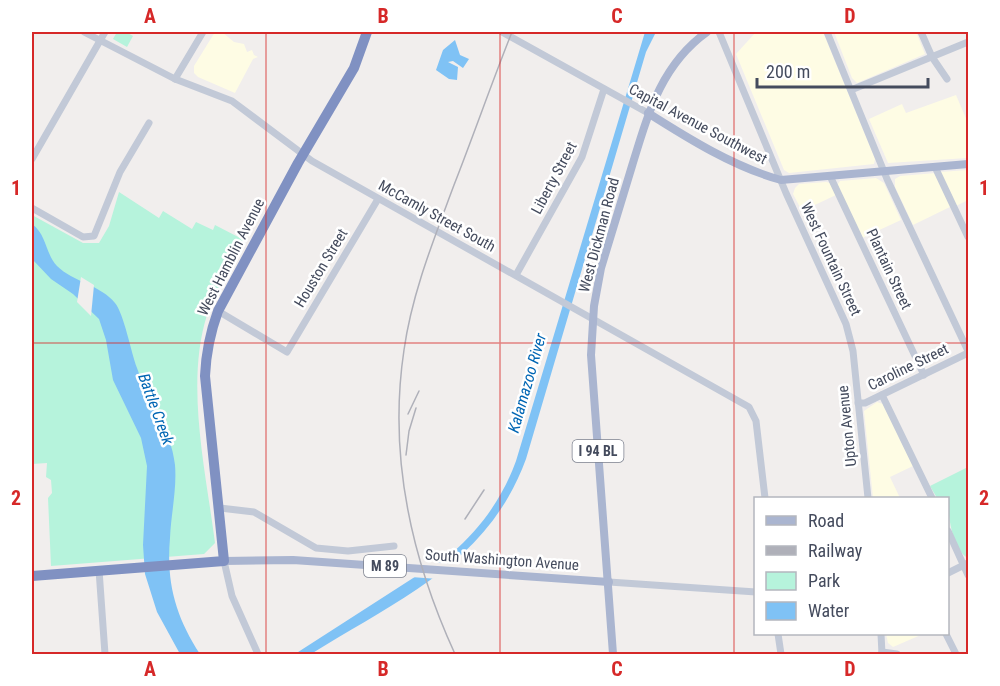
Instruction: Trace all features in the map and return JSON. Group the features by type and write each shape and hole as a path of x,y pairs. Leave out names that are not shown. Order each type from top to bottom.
{"highway":[{"name":"West Hamblin Avenue","path":"224,561 206,376 206,351 218,311 359,59 367,32"},
{"name":"South Washington Avenue","path":"32,576 224,561"}],"main road":[{"name":"I 94 BL","path":"648,113 671,67 688,47 707,32"},
{"name":"Capital Avenue Southwest","path":"648,113 733,161 781,180 969,164"},
{"name":"West Dickman Road","path":"613,654 591,355 601,268 648,113"},
{"name":"South Washington Avenue","path":"224,561 293,560 609,582"}],"street":[{"name":"McCamly Street South","path":"84,32 175,79 234,103 303,156 743,403 753,411 756,421 765,497"},
{"path":"32,159 105,32"},
{"path":"175,79 203,32"},
{"name":"Capital Avenue Southwest","path":"502,32 648,113"},
{"name":"West Fountain Street","path":"719,32 781,180 845,320 853,351"},
{"path":"827,32 884,171 969,352"},
{"path":"921,32 932,57 947,80"},
{"path":"851,90 969,42"},
{"name":"Liberty Street","path":"516,275 582,157 604,89"},
{"path":"32,208 83,237 90,238 98,232 112,189 149,123"},
{"path":"935,166 969,237"},
{"name":"Plantain Street","path":"830,176 924,375"},
{"name":"Houston Street","path":"218,311 289,349 378,199"},
{"name":"Upton Avenue","path":"853,351 868,497"},
{"name":"Caroline Street","path":"858,403 865,403 969,352"},
{"path":"882,395 932,497"},
{"path":"220,508 254,512 316,548 348,551 394,546"},
{"path":"949,533 969,574"},
{"name":"West Hamblin Avenue","path":"224,561 232,596 258,654"},
{"path":"949,572 966,564"},
{"path":"99,570 105,654"},
{"name":"South Washington Avenue","path":"609,582 754,592"},
{"path":"778,635 781,654"},
{"path":"881,635 882,653 897,654"},
{"path":"947,635 956,654"}],"shaded area":[{"path":"215,32 222,32 234,42 244,44 247,52 252,50 258,57 253,59 235,93 198,77 194,73 194,66"},
{"path":"756,32 823,32 875,159 874,164 789,173 784,170 736,54"},
{"path":"834,32 916,32 925,54 857,83 852,78"},
{"path":"956,95 968,123 968,158 888,163 869,119 902,104 906,113"},
{"path":"968,170 968,200 956,206 940,172"},
{"path":"936,173 952,206 913,225 895,187 895,179 900,176"},
{"path":"876,178 884,183 901,220 862,238 837,185 840,181"},
{"path":"830,183 836,195 802,211 793,194 795,188 799,184"},
{"path":"877,402 883,404 913,466 890,477 900,497 873,497 864,411"},
{"path":"886,635 921,635 893,647 888,643"}],"green space":[{"path":"117,32 126,32 133,36 127,47 113,39"},
{"path":"119,192 159,218 163,211 192,229 196,222 213,230 215,225 244,240 219,286 207,315 198,370 199,428 215,543 204,554 51,566 48,498 52,493 51,480 46,477 47,463 32,464 32,215 83,243 99,243 109,226"},
{"path":"968,467 968,558 955,540 950,523 949,497 936,497 930,486"}],"water":[{"path":"645,32 656,32 646,52 526,459 509,495 489,526 437,575 408,596 311,654 295,654 452,553 482,522 505,487 516,461"},
{"path":"455,40 460,55 469,59 463,68 453,61 448,62 458,67 457,80 449,79 436,70 443,50"},
{"path":"32,224 41,233 57,266 102,292 118,308 137,368 173,452 175,492 169,554 171,585 179,613 200,654 180,654 157,612 145,574 143,545 147,466 141,438 113,380 106,340 99,319 73,294 51,279 33,260"}],"pier":[{"path":"81,277 94,285 91,316 77,302"},
{"path":"434,562 459,564 438,579 411,577"}],"railway":[{"path":"455,654 426,581 407,506 399,429 400,390 404,350 412,308 424,266 512,32"},
{"path":"408,414 419,391"},
{"path":"406,455 409,431 416,408"},
{"path":"465,519 484,490"}],"water label":[{"name":"Kalamazoo River","path":"527,383"},
{"name":"Battle Creek","path":"156,409"}]}
